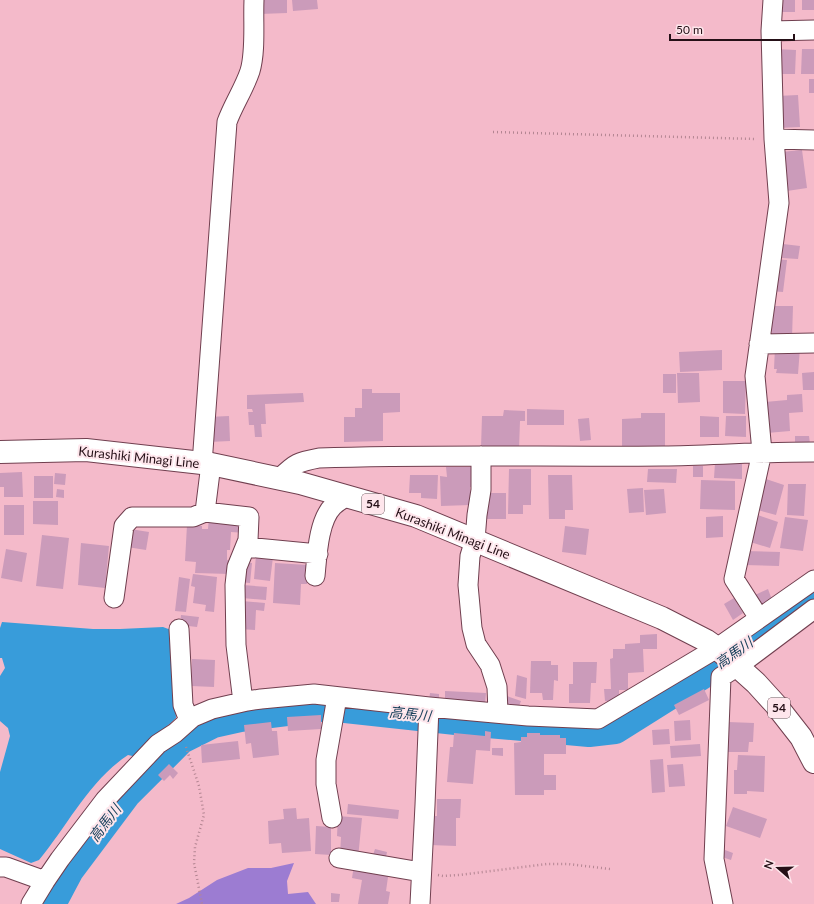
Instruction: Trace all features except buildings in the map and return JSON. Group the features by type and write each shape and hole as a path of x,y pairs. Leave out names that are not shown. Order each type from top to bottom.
{"main road":[{"name":"Kurashiki Minagi Line","path":"0,452 86,450 207,464 280,478 416,516 662,618 707,641 756,683 776,705 802,738 814,762"}],"street":[{"path":"205,512 227,122 231,110 250,71 253,48 254,0"},
{"path":"759,618 734,579 762,452 755,376 758,344 779,203 774,139 771,31 773,0"},
{"path":"771,31 814,30"},
{"path":"774,139 814,140"},
{"path":"758,344 814,343"},
{"path":"280,478 291,467 301,461 319,458 664,456 762,452 814,452"},
{"path":"481,456 481,490 475,540 470,556 468,585 472,628 476,644 490,665 497,686 498,713"},
{"path":"315,576 324,520 332,507 345,497"},
{"path":"114,598 124,526 132,517 193,517 205,512 249,517 248,540 237,567 235,585 236,645 243,702"},
{"path":"246,547 318,554"},
{"path":"723,904 714,859 721,677 727,657 759,618 814,580"},
{"path":"31,904 60,859 116,788 158,744 193,717 212,709 261,699 314,694 336,705 429,714 498,713 598,719 727,657 814,609"},
{"path":"179,629 182,705 189,720"},
{"path":"332,818 326,784 326,760 336,705"},
{"path":"420,904 429,714"},
{"path":"339,858 421,872"},
{"path":"0,867 6,867 45,881"}],"path":[{"path":"493,132 774,139"},
{"path":"184,743 199,786 204,815 195,847 194,863 202,904"},
{"path":"421,872 443,876 547,864 568,864 610,869"}],"shaded area":[{"path":"294,863 287,881 288,894 308,892 316,904 176,904 189,898 217,880 248,868 271,868"}],"water":[{"path":"2,622 93,629 163,627 171,630 176,718 151,741 137,757 128,755 102,777 90,790 50,847 39,860 31,863 0,849 0,772 10,736 8,728 0,721 0,676 5,668 2,658 0,658 0,628"}],"waterway":[{"name":"高馬川","path":"51,904 69,870 126,794 181,739 213,723 240,717 327,706 465,721 589,732 615,729 757,638 814,596"}]}
